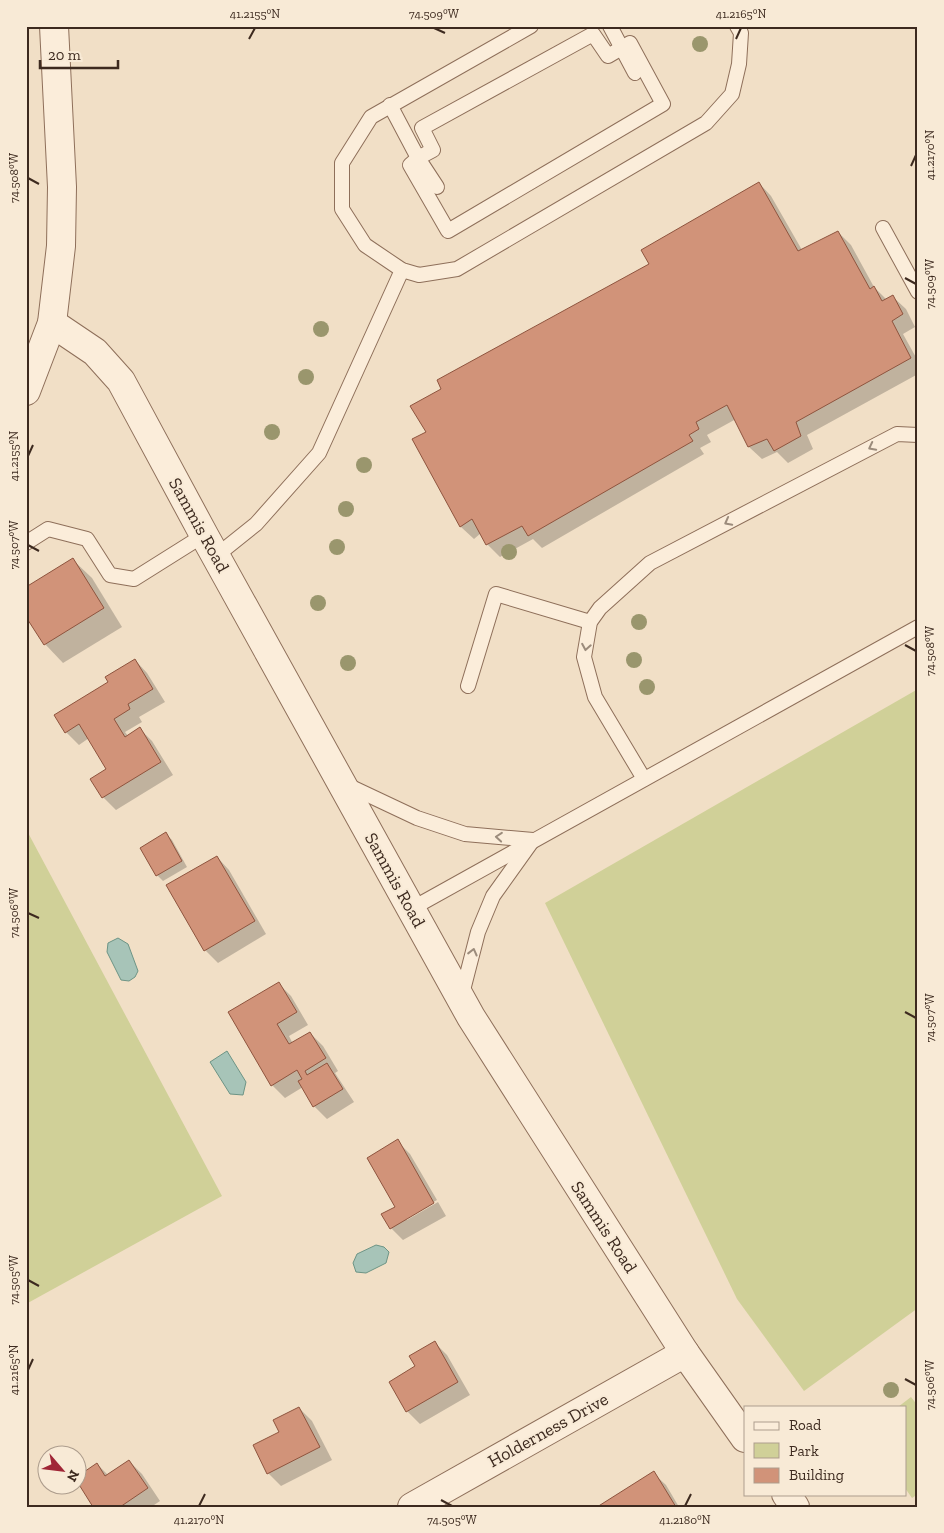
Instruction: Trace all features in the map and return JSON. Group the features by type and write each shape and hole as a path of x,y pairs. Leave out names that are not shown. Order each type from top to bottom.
{"street":[{"path":"26,391 52,323 61,246 62,187 54,26"},
{"name":"Sammis Road","path":"52,323 95,352 121,381 210,546 485,1040 685,1353 744,1437"},
{"name":"Holderness Drive","path":"412,1507 685,1353"},
{"path":"787,1496 795,1507"}],"lane":[{"path":"531,26 371,116 342,163 342,209 365,245 402,270 419,275 457,269 706,124 732,94 739,64 741,33 737,26"},
{"path":"610,26 635,73"},
{"path":"593,34 608,56 630,43 663,104 448,230 410,164 418,158 432,150 422,128 593,34"},
{"path":"390,105 418,158 437,187"},
{"path":"883,228 918,292"},
{"path":"26,543 48,528 87,539 110,575 134,580 256,524 319,453 402,270"},
{"path":"644,779 595,697 584,657 590,622 600,608 650,563 896,434 918,435"},
{"path":"468,686 496,594 590,622"},
{"path":"411,909 918,627"},
{"path":"341,782 417,818 465,834 534,840"},
{"path":"461,999 478,932 493,896 534,840"}],"green space":[{"path":"918,689 918,1308 804,1391 737,1299 545,903"},
{"path":"26,829 222,1196 26,1304"},
{"path":"911,1397 918,1406 918,1494 912,1498 906,1489 906,1406 899,1406"}],"shaded area":[{"path":"118,938 128,944 138,971 135,977 129,981 121,980 107,952 108,943"},
{"path":"227,1051 246,1082 243,1095 230,1094 210,1062"},
{"path":"376,1245 384,1247 389,1252 386,1263 366,1273 356,1272 353,1263 357,1254"}],"building":[{"path":"759,182 798,251 838,231 870,289 874,286 882,301 893,295 903,314 892,321 911,358 796,422 801,436 774,451 767,439 748,447 727,405 696,422 699,429 689,435 693,441 528,536 522,526 486,545 472,519 460,527 412,439 426,432 410,406 441,389 437,380 649,264 641,250"},
{"path":"73,558 104,608 44,645 26,617 26,587"},
{"path":"135,659 153,689 128,704 130,709 114,719 125,737 140,727 161,762 102,798 90,779 106,769 79,724 65,733 54,715 108,682 105,677"},
{"path":"166,832 182,861 156,876 140,848"},
{"path":"217,856 255,921 204,951 166,885"},
{"path":"279,982 297,1012 277,1024 289,1044 310,1032 326,1058 305,1071 307,1075 327,1063 343,1089 313,1107 298,1081 302,1079 297,1070 271,1086 228,1012"},
{"path":"398,1139 434,1203 390,1229 381,1214 395,1207 367,1158"},
{"path":"435,1341 458,1382 406,1412 389,1382 415,1366 409,1356"},
{"path":"299,1407 320,1447 267,1474 253,1445 279,1432 273,1420"},
{"path":"129,1460 148,1488 120,1507 93,1507 86,1496 88,1496 88,1469 97,1463 105,1476"},
{"path":"654,1471 676,1507 597,1507"}]}
